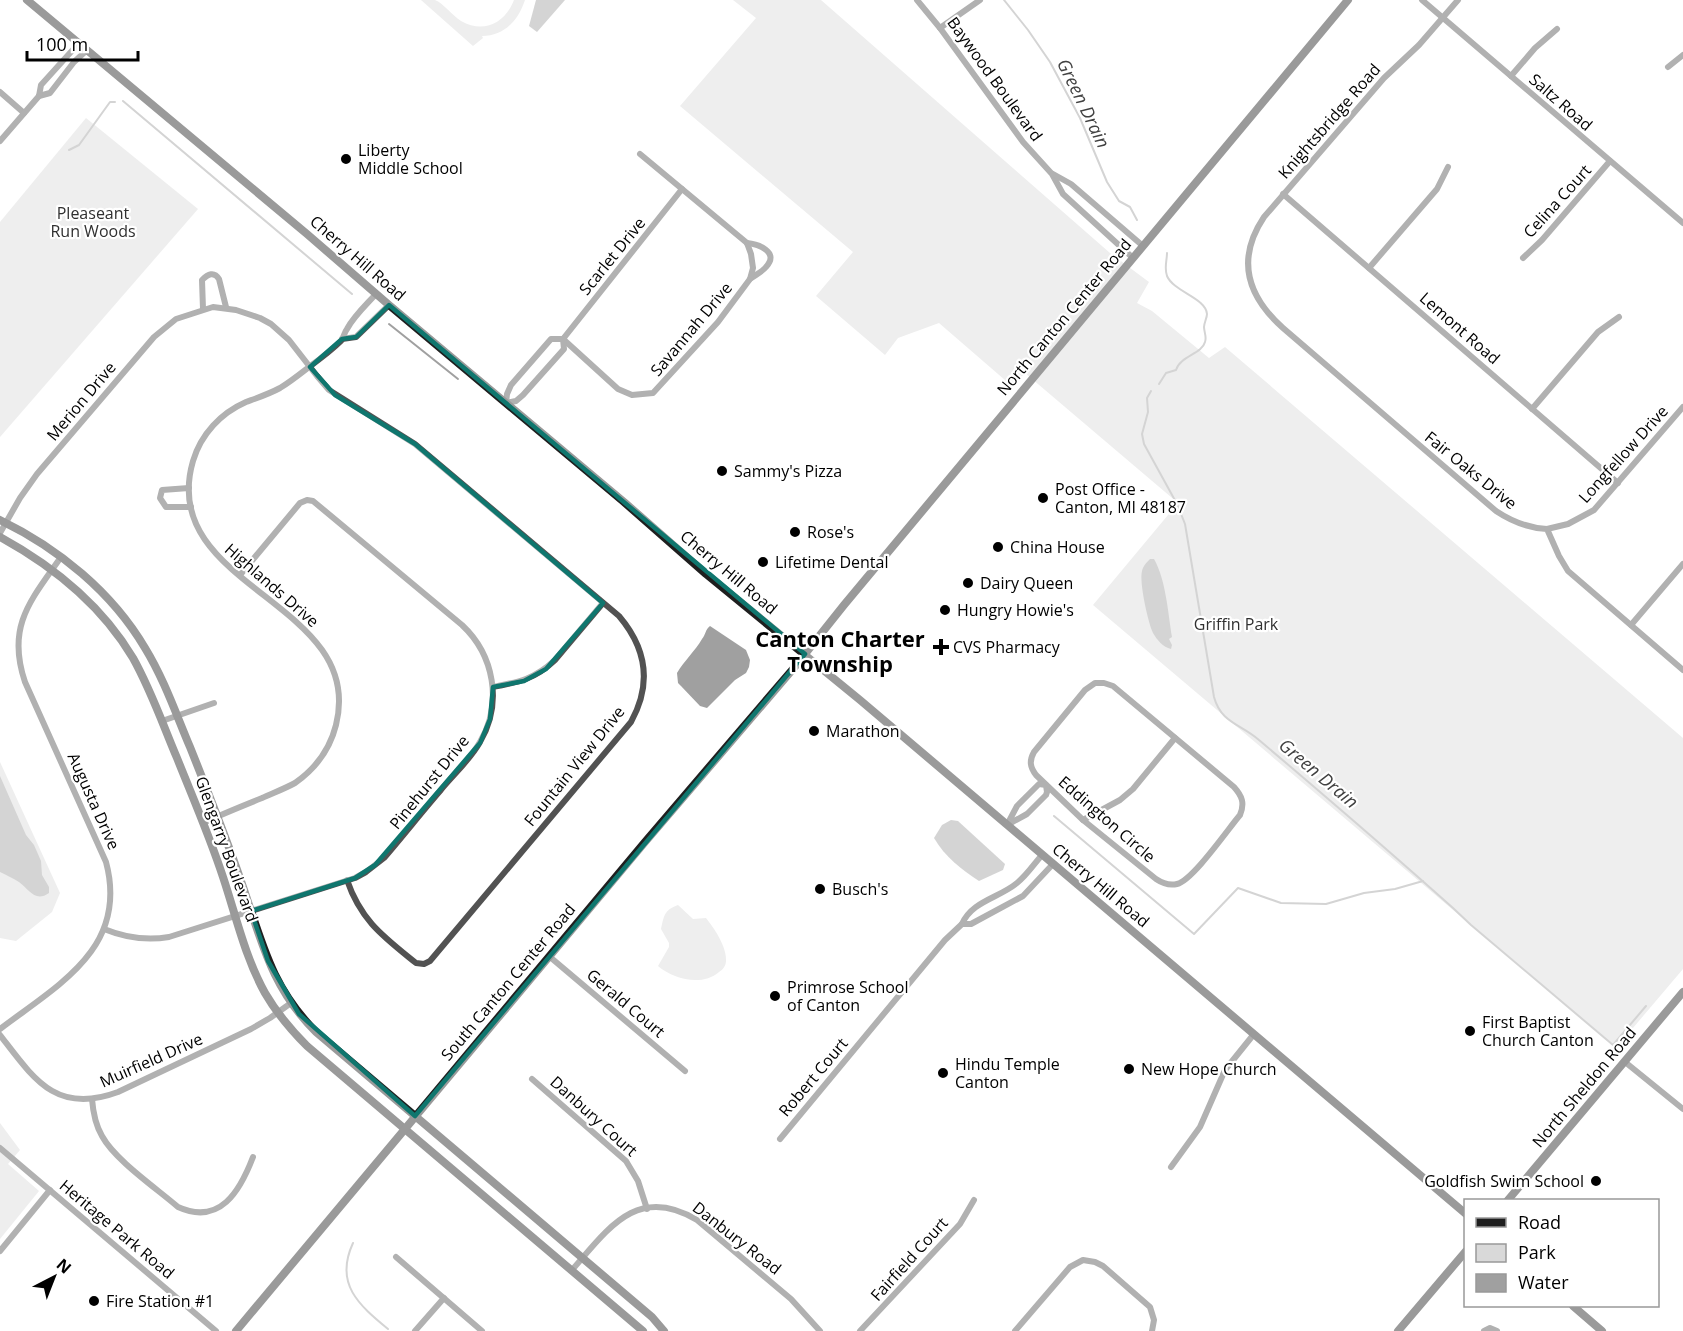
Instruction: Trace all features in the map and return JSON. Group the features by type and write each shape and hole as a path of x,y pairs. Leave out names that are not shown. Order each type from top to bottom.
{"main road":[{"name":"Cherry Hill Road","path":"27,0 1464,1212"},
{"name":"North Canton Center Road","path":"805,654 1348,0"},
{"name":"Glengarry Boulevard","path":"3,521 61,557 101,592 135,633 156,669 177,715 218,816 268,961 291,1003 331,1044 646,1312 664,1331"},
{"name":"Glengarry Boulevard","path":"0,535 52,570 90,603 122,641 141,673 203,823 255,972 267,997 296,1034 320,1057 639,1328 646,1312"},
{"path":"122,641 135,633"},
{"name":"South Canton Center Road","path":"236,1331 805,654"},
{"name":"North Sheldon Road","path":"1509,1199 1683,992"},
{"path":"320,1057 331,1044"},
{"path":"464,1178 474,1166"},
{"path":"542,1245 552,1233"},
{"path":"1398,1331 1464,1253"},
{"path":"1575,1307 1602,1331"}],"street":[{"name":"Baywood Boulevard","path":"917,0 1019,137 1052,174 1063,194 1133,258"},
{"path":"940,28 980,0"},
{"name":"Saltz Road","path":"1422,0 1680,221"},
{"name":"Knightsbridge Road","path":"1250,275 1250,251 1256,231 1264,217 1384,78 1419,45 1458,0"},
{"path":"1511,76 1535,48 1557,29"},
{"path":"0,141 39,96 41,85 79,43"},
{"path":"39,96 50,93 74,62 87,50"},
{"path":"1668,67 1683,55"},
{"path":"0,92 24,113"},
{"name":"Savannah Drive","path":"640,154 747,243 753,268 750,279"},
{"name":"Celina Court","path":"1523,258 1542,240 1610,161"},
{"path":"1369,268 1437,189 1448,167"},
{"name":"Baywood Boulevard","path":"1052,174 1071,184 1143,246"},
{"name":"Scarlet Drive","path":"563,339 551,339 511,385 506,403 523,395 564,349 563,339 682,189"},
{"name":"Lemont Road","path":"1283,195 1618,483"},
{"path":"1680,221 1683,213"},
{"name":"Savannah Drive","path":"563,339 618,389 632,395 653,393 718,322 750,279 769,264 770,255 766,249 758,244 747,243"},
{"path":"203,309 202,280 212,274 219,279 226,307"},
{"name":"Fair Oaks Drive","path":"1250,275 1257,298 1274,320 1496,511 1516,523 1547,529"},
{"name":"Highlands Drive","path":"203,823 285,788 306,774 329,744 338,711 338,693 330,663 308,633 218,557 207,544 190,507 189,488 196,452 217,422 237,407 281,387 310,367 342,339 347,328 376,294"},
{"name":"Highlands Drive","path":"342,339 356,337 388,305"},
{"name":"Merion Drive","path":"0,535 3,521 37,474 154,337 176,320 213,306 226,307 260,318 271,324 289,340 310,367"},
{"path":"1532,409 1598,332 1619,316"},
{"path":"540,352 552,362"},
{"name":"Fountain View Drive","path":"310,367 335,395 415,444 619,616 636,640 643,667 642,697 636,712 624,730 430,961 424,964 416,963 375,928 358,906 347,880"},
{"name":"Longfellow Drive","path":"1547,529 1568,524 1598,506 1683,407"},
{"path":"189,488 162,490 160,498 166,507 190,507"},
{"name":"Pinehurst Drive","path":"104,929 131,938 169,937 366,872 384,858 475,750 484,735 490,719 493,687 485,657 467,630 314,501 307,500 300,503 240,575"},
{"path":"1547,529 1558,556 1568,571 1683,670"},
{"name":"Augusta Drive","path":"0,1029 78,969 94,950 104,929 110,897 110,879 106,862 25,682 19,660 18,638 23,616 61,557"},
{"path":"1631,625 1683,564"},
{"path":"493,687 524,681 546,669 603,603"},
{"name":"Eddington Circle","path":"1095,683 1113,686 1175,738 1234,787 1242,801 1240,815 1188,878 1179,884 1163,883 1083,820 1046,785 1030,765 1031,757 1085,690 1095,683"},
{"path":"162,721 214,703"},
{"path":"1083,820 1120,800 1133,789 1175,738"},
{"path":"1046,785 1046,795 1027,814 1007,825 1017,806 1035,786 1046,785"},
{"name":"Robert Court","path":"780,1138 945,940 962,924 966,915 977,905 1020,881 1042,855"},
{"name":"Robert Court","path":"962,924 971,924 1023,896 1053,864"},
{"name":"Gerald Court","path":"550,957 685,1071"},
{"name":"Muirfield Drive","path":"0,1035 29,1073 42,1085 65,1097 92,1099 118,1092 251,1029 291,1003"},
{"path":"1171,1167 1200,1126 1225,1070 1254,1034"},
{"path":"1625,1062 1683,1109"},
{"name":"Danbury Court","path":"532,1079 626,1161 638,1181 647,1209"},
{"path":"92,1099 96,1123 108,1146 178,1207 186,1211 207,1212 225,1204 232,1198 246,1177 253,1157"},
{"name":"Heritage Park Road","path":"0,1148 216,1331"},
{"path":"0,1251 50,1190"},
{"name":"Fairfield Court","path":"860,1331 960,1224 974,1200"},
{"name":"Danbury Road","path":"572,1270 616,1221 636,1210 658,1207 672,1209 697,1220 783,1292 820,1331"},
{"path":"396,1257 482,1331"},
{"path":"1016,1331 1070,1267 1083,1260 1103,1266 1146,1302 1153,1315 1153,1328"},
{"path":"416,1331 444,1298"},
{"path":"1484,1331 1490,1328 1497,1331"}],"highlighted area":[{"path":"389,305 805,654 415,1116 299,1014 268,961 251,911 355,878 375,865 480,743 490,719 493,687 524,681 546,669 603,603 415,444 335,395 310,367 342,339 356,337"}],"green space":[{"path":"421,0 435,0 461,21 470,25 486,26 505,15 514,0 525,0 509,26 497,33 482,36 483,38 473,46"},
{"name":"Griffin Park","path":"733,0 821,0 1110,253 1149,282 1137,303 1152,311 1209,358 1225,347 1683,738 1683,969 1616,1048 1093,605 1178,503 1025,373 1013,387 939,323 898,338 885,355 816,296 853,252 680,106 756,18"},
{"name":"Pleaseant Run Woods","path":"86,118 198,209 0,437 0,222"},
{"path":"0,762 60,893 52,912 16,941 0,938"},
{"path":"678,905 693,919 706,918 722,944 726,956 725,964 722,970 712,977 688,980 671,975 658,966 669,947 661,929 664,917 667,911"},
{"path":"0,1123 20,1150 8,1164 39,1191 0,1239"}],"water":[{"path":"536,0 565,0 537,32 529,26"},
{"path":"1150,559 1154,559 1158,567 1164,587 1172,637 1169,639 1171,649 1158,641 1151,628 1147,611 1141,576 1143,567"},
{"path":"710,626 746,650 750,660 746,673 735,680 707,708 700,706 678,683 677,673"},
{"path":"0,776 26,835 34,845 41,861 42,875 49,887 49,893 44,896 32,894 19,882 0,872"},
{"path":"951,820 958,821 1005,864 1003,870 979,881 954,862 934,838 942,825"}],"waterway":[{"name":"Green Drain","path":"1004,0 1050,62 1080,118 1107,182 1119,201 1130,207 1137,220"},
{"path":"123,101 352,294"},
{"path":"69,150 79,145 110,102 115,102"},
{"name":"Green Drain","path":"1159,384 1166,373 1176,370 1182,361 1200,349 1206,338 1205,308 1171,282 1166,270 1167,253"},
{"path":"389,324 458,379"},
{"name":"Green Drain","path":"1151,391 1147,398 1148,412 1142,434 1144,444 1177,504 1185,524 1214,697 1221,712 1283,761 1613,1045 1646,1006"},
{"path":"1054,816 1194,934 1238,888 1281,903 1326,904 1364,893 1395,889 1423,881"},
{"path":"353,1243 346,1270 348,1282 359,1302 388,1329"}],"place":[{"name":"Liberty Middle School","path":"346,159"},
{"name":"Sammy's Pizza","path":"722,471"},
{"name":"Post Office - Canton, MI 48187","path":"1043,498"},
{"name":"Rose's","path":"795,532"},
{"name":"China House","path":"998,547"},
{"name":"Lifetime Dental","path":"763,562"},
{"name":"Dairy Queen","path":"968,583"},
{"name":"Hungry Howie's","path":"945,610"},
{"name":"CVS Pharmacy","path":"941,647"},
{"name":"Marathon","path":"814,731"},
{"name":"Busch's","path":"820,889"},
{"name":"Primrose School of Canton","path":"775,996"},
{"name":"First Baptist Church Canton","path":"1470,1031"},
{"name":"New Hope Church","path":"1129,1069"},
{"name":"Hindu Temple Canton","path":"943,1073"},
{"name":"Goldfish Swim School","path":"1596,1181"},
{"name":"Fire Station #1","path":"94,1301"}],"district":[{"name":"Canton Charter Township","path":"840,650"}]}
